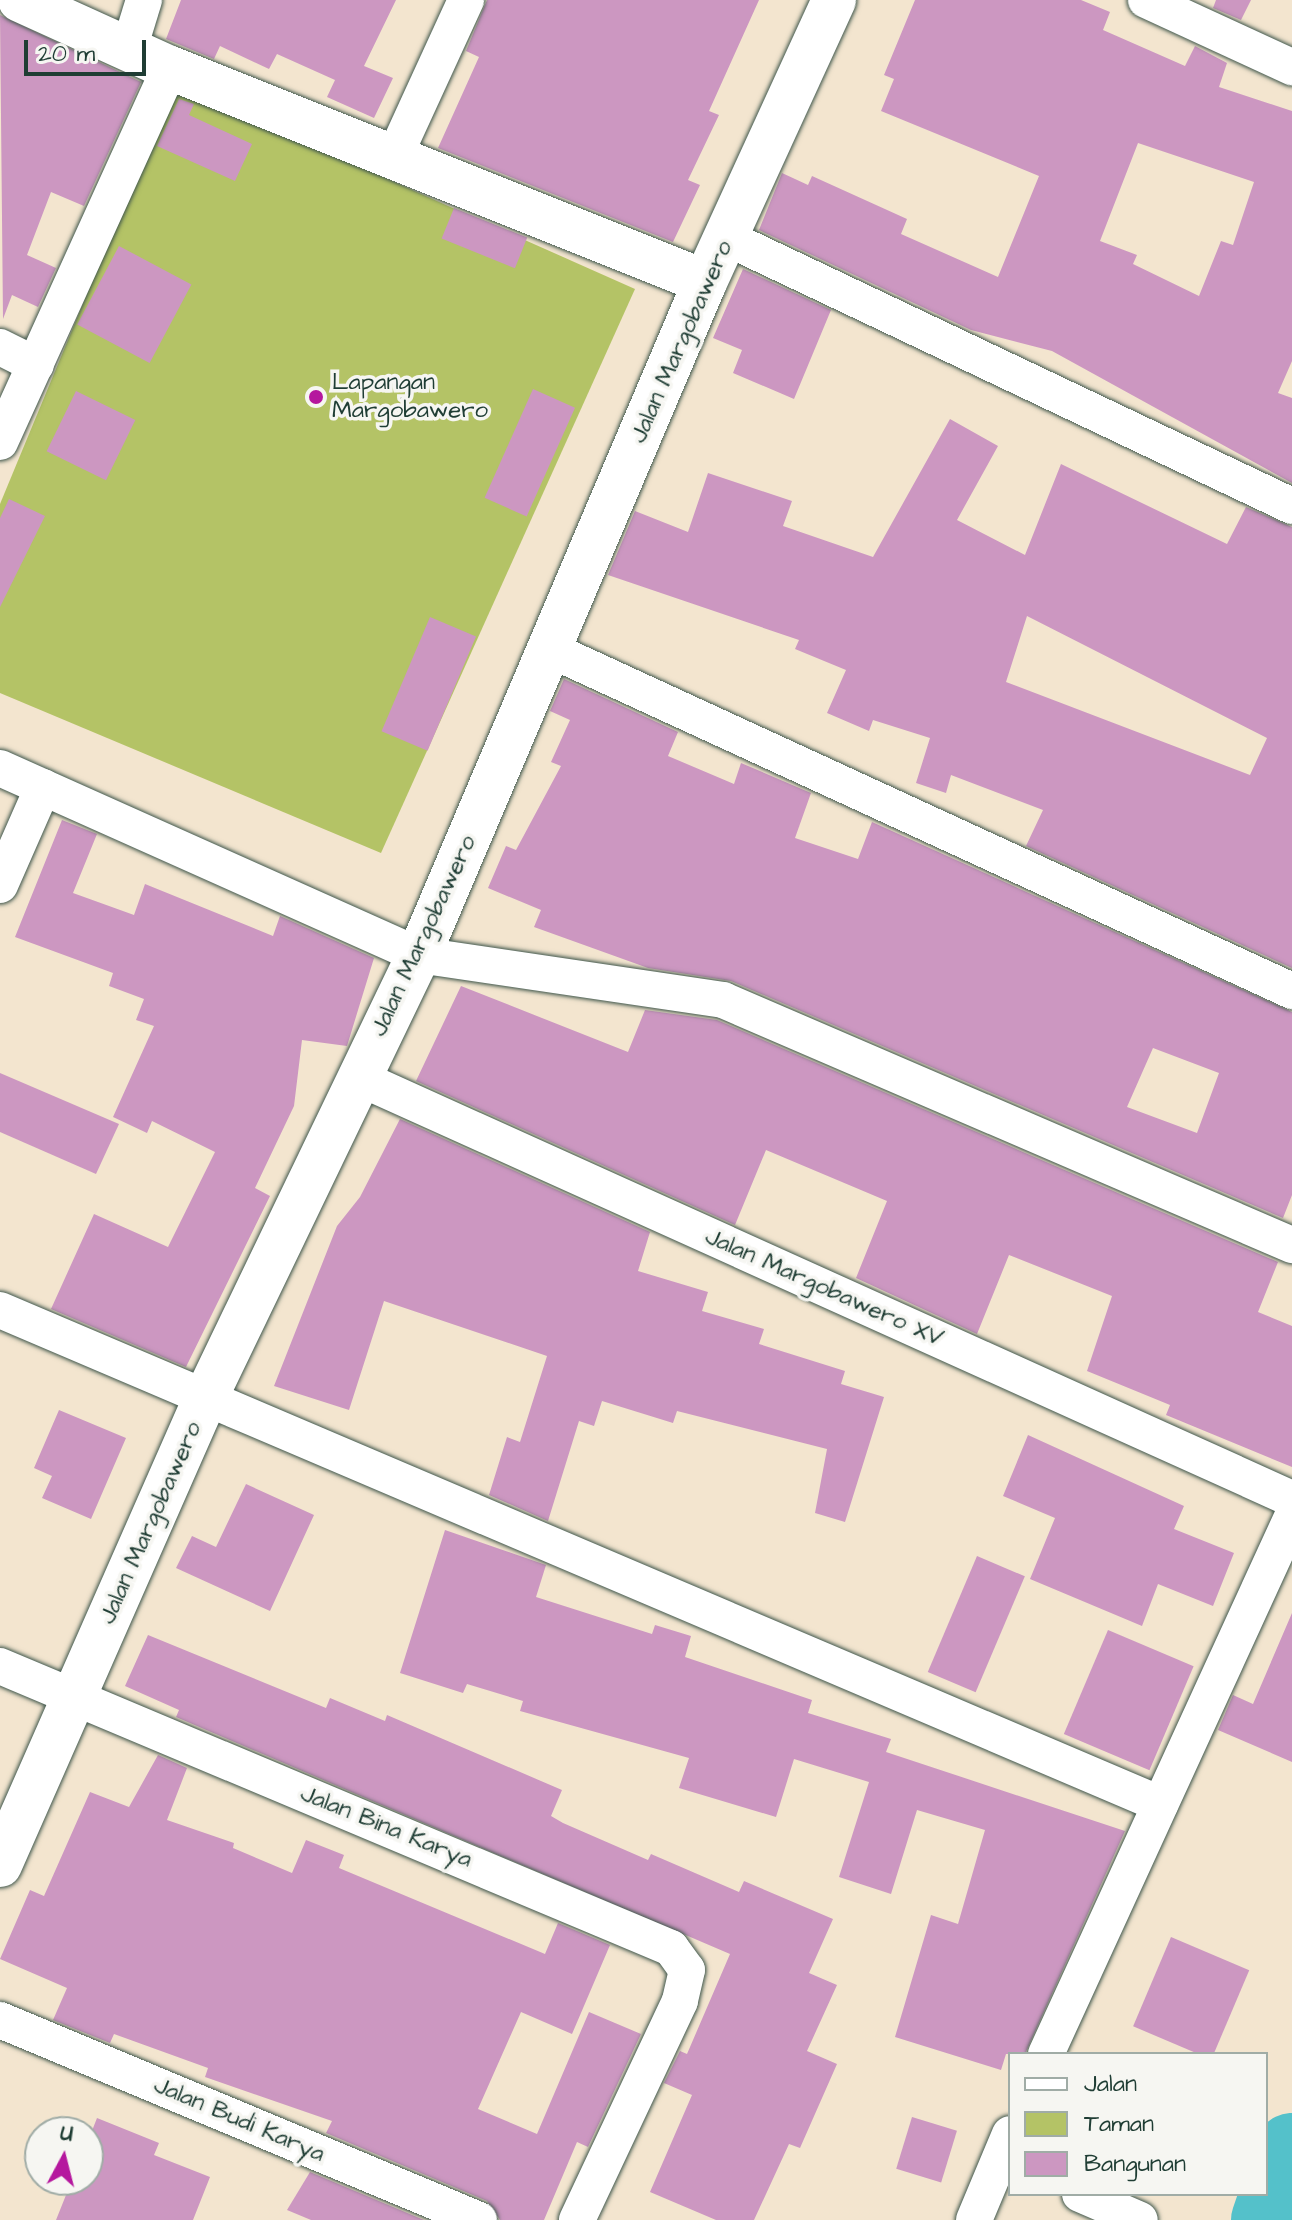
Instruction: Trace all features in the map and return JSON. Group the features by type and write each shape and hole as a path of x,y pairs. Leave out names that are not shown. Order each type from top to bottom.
{"street":[{"path":"20,0 170,68 396,153 705,282"},
{"path":"129,49 144,0"},
{"path":"396,153 466,0"},
{"name":"Jalan Margobawero","path":"0,1865 205,1399 357,1077 419,955 705,282 834,0"},
{"path":"1146,0 1292,67"},
{"path":"0,442 170,68"},
{"path":"727,238 1292,506"},
{"path":"0,347 36,365"},
{"path":"551,650 1292,991"},
{"path":"0,768 419,955 723,1000 1292,1245"},
{"path":"0,885 43,787"},
{"name":"Jalan Margobawero XV","path":"357,1077 1292,1499"},
{"path":"0,1310 1160,1804"},
{"path":"1047,2052 1292,1517"},
{"name":"Jalan Bina Karya","path":"0,1666 614,1920 671,1948 687,1970 680,2001 577,2220"},
{"name":"Jalan Budi Karya","path":"0,2020 479,2220"},
{"path":"974,2220 1006,2152"},
{"path":"1085,2196 1140,2220"}],"green space":[{"name":"Lapangan Margobawero","path":"174,84 635,289 381,853 0,693 0,504"}],"building":[{"path":"181,0 396,0 364,66 393,78 374,118 327,97 335,80 277,54 269,69 220,46 214,59 166,39"},
{"path":"487,0 759,0 709,111 719,115 688,180 700,185 673,242 438,148 479,57 466,51"},
{"path":"915,0 1081,0 1110,12 1103,30 1185,66 1195,46 1227,63 1219,87 1292,111 1292,361 1278,393 1292,398 1292,483 1052,351 971,330 759,230 782,173 808,185 812,176 907,219 901,234 998,277 1039,176 881,111 894,79 884,75","holes":["1138,143 1254,182 1233,245 1221,241 1199,296 1133,264 1137,255 1100,241"]},
{"path":"1216,0 1251,0 1241,20 1213,8"},
{"path":"0,15 141,82 84,206 51,192 27,255 56,268 38,307 12,295 3,319"},
{"path":"179,99 194,104 189,115 252,144 235,181 157,146"},
{"path":"454,208 527,238 515,268 442,239"},
{"path":"119,246 191,284 150,363 77,325"},
{"path":"743,269 831,310 794,399 733,373 742,350 713,338"},
{"path":"533,389 575,408 527,516 485,498"},
{"path":"76,391 135,420 106,480 47,451"},
{"path":"950,419 998,446 957,520 1025,555 1061,464 1227,544 1246,507 1292,527 1292,968 1026,846 1043,810 951,775 946,793 916,783 930,738 873,720 869,731 827,713 846,670 795,649 799,640 608,575 635,511 688,532 708,473 792,501 783,526 873,557","holes":["1027,616 1267,738 1250,775 1006,682"]},
{"path":"9,499 45,516 0,607 0,518"},
{"path":"430,617 476,637 428,751 382,731"},
{"path":"564,679 678,732 668,756 734,784 741,763 811,793 795,838 858,859 872,822 1292,1012 1292,1195 1283,1218 731,981 648,968 534,927 541,910 488,888 506,846 516,850 561,766 551,762 570,720 550,711","holes":["1153,1048 1219,1073 1197,1133 1127,1107"]},
{"path":"62,820 97,834 73,893 134,915 145,884 273,936 280,916 374,958 347,1046 302,1040 294,1106 255,1188 270,1196 186,1367 51,1309 94,1214 168,1247 215,1152 152,1121 147,1133 113,1117 154,1026 136,1020 144,999 109,986 113,973 15,937"},
{"path":"461,986 628,1052 645,1010 717,1020 1278,1262 1258,1312 1292,1326 1292,1467 1166,1415 1170,1405 1087,1371 1112,1296 1009,1255 977,1334 856,1278 887,1201 766,1150 735,1225 416,1081"},
{"path":"0,1073 119,1124 96,1174 0,1132"},
{"path":"400,1119 650,1232 638,1271 708,1292 702,1311 764,1329 759,1344 845,1371 841,1384 884,1397 845,1522 815,1513 827,1449 677,1411 673,1423 602,1401 594,1426 579,1421 548,1521 489,1495 507,1437 520,1442 547,1356 384,1301 349,1410 274,1386 337,1226 360,1197"},
{"path":"59,1410 126,1438 91,1519 42,1498 52,1476 34,1468"},
{"path":"1028,1435 1184,1506 1174,1529 1234,1553 1213,1606 1158,1584 1142,1626 1030,1579 1055,1518 1003,1496"},
{"path":"246,1484 314,1515 270,1611 176,1568 192,1536 216,1547"},
{"path":"445,1530 546,1565 536,1597 652,1634 655,1625 691,1636 685,1657 812,1700 808,1713 891,1739 886,1752 1125,1831 1026,2052 1008,2052 1001,2070 895,2037 931,1915 958,1924 985,1830 917,1810 891,1894 839,1877 869,1782 794,1759 776,1817 679,1788 689,1758 520,1711 523,1701 467,1684 463,1693 400,1673"},
{"path":"977,1556 1025,1576 976,1692 928,1672"},
{"path":"1292,1613 1292,1762 1218,1730 1233,1695 1253,1704"},
{"path":"1108,1630 1194,1666 1149,1770 1064,1734"},
{"path":"148,1635 326,1708 330,1698 385,1721 387,1715 562,1790 551,1816 563,1823 648,1860 651,1854 739,1892 744,1881 833,1919 809,1973 837,1985 807,2051 837,2064 800,2148 789,2144 754,2220 716,2220 650,2192 692,2095 664,2083 680,2051 687,2054 730,1954 176,1717 179,1710 125,1686"},
{"path":"158,1755 187,1768 167,1820 234,1843 233,1848 292,1873 306,1840 344,1855 339,1868 545,1954 558,1923 610,1945 572,2034 521,2012 478,2109 537,2134 589,2012 641,2034 588,2147 577,2142 544,2220 500,2220 487,2201 326,2133 332,2121 205,2077 208,2068 114,2034 110,2043 53,2020 67,1988 0,1959 30,1890 44,1896 90,1792 129,1807"},
{"path":"1171,1937 1249,1970 1215,2052 1194,2052 1133,2026"},
{"path":"912,2117 957,2131 941,2182 896,2169"},
{"path":"104,2121 159,2143 154,2155 210,2177 193,2220 56,2220 66,2196 104,2196"},
{"path":"310,2172 424,2220 311,2220 287,2210"}],"waterway":[{"path":"1268,2220 1292,2150"}],"place":[{"name":"Lapangan Margobawero","path":"316,397"}]}
